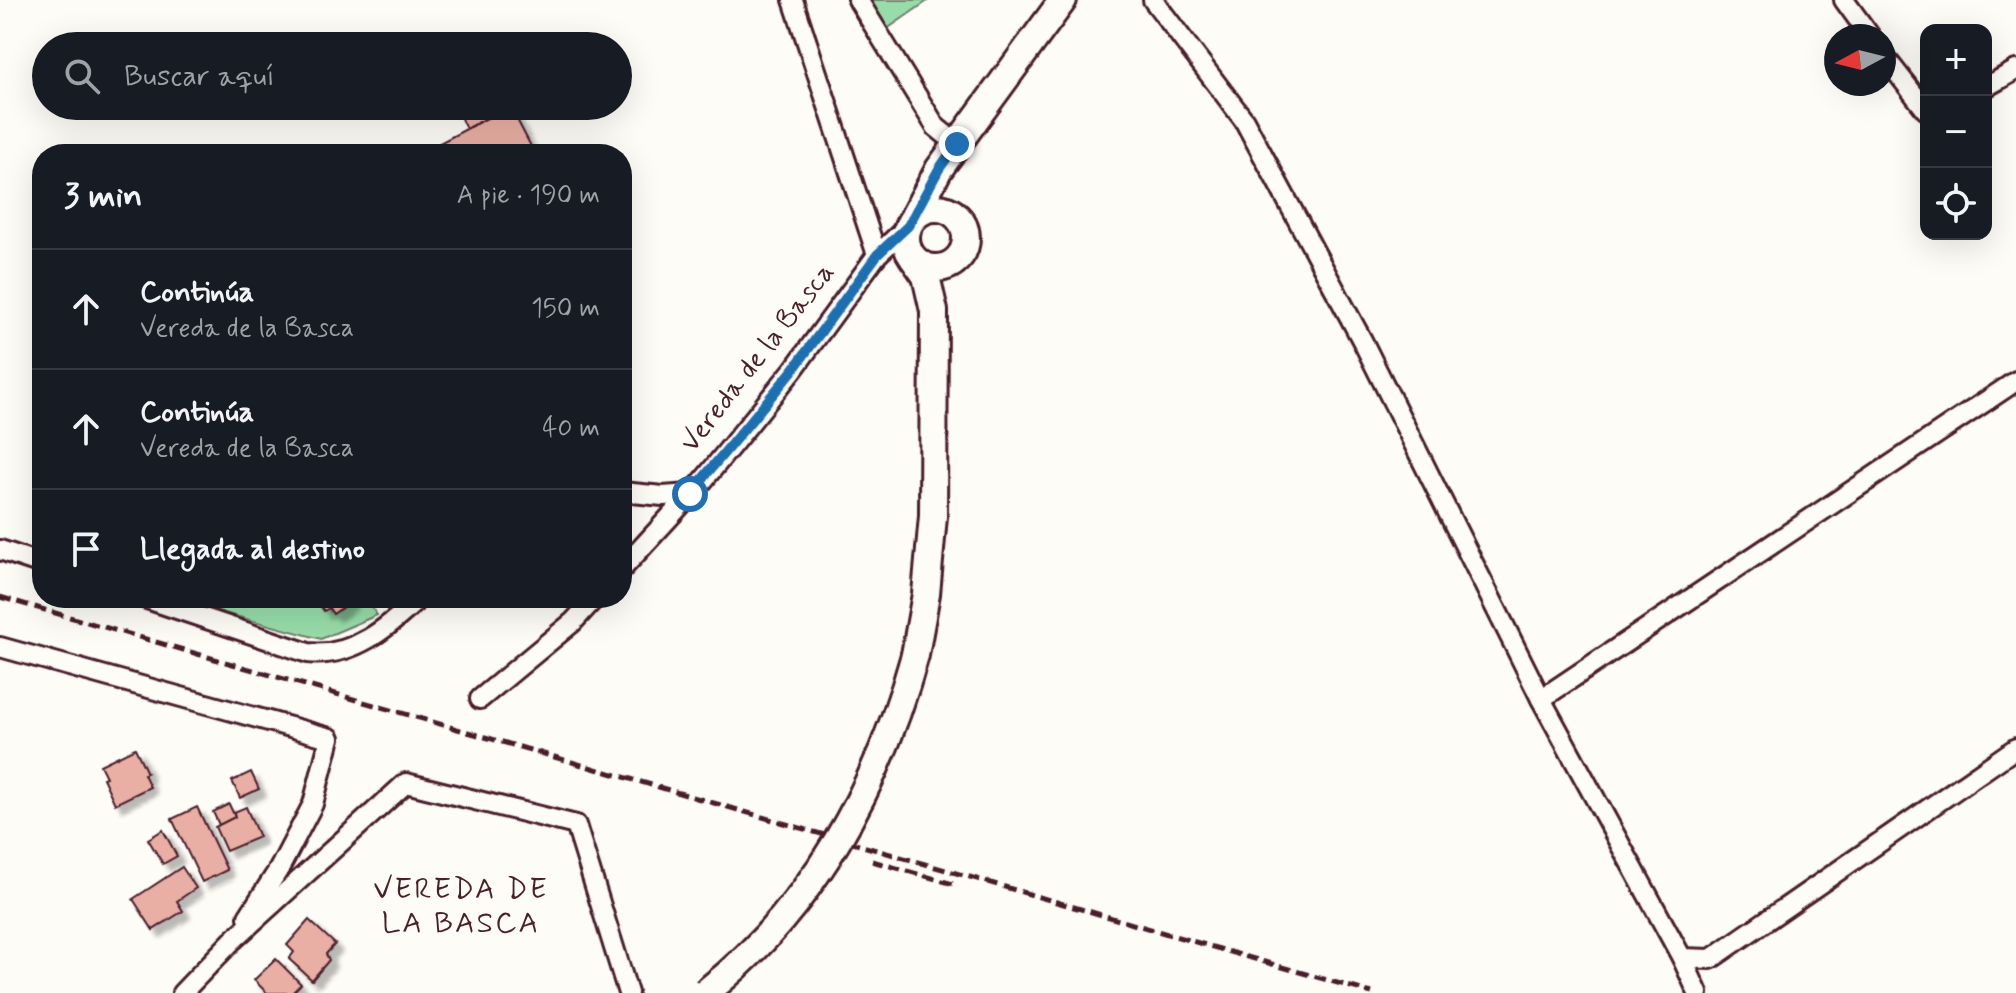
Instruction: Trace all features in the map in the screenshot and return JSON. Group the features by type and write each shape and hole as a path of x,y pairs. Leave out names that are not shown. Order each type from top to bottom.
{"street":[{"path":"793,0 877,255"},
{"path":"858,0 936,127 957,144"},
{"name":"Vereda de la Basca","path":"632,558 690,494 793,370 877,255 911,238 939,169 1063,0"},
{"path":"1153,0 1244,120 1363,342 1541,699 1698,993"},
{"path":"1844,0 1861,24"},
{"path":"1992,84 2016,70"},
{"path":"1896,71 1920,102"},
{"path":"934,311 941,284 962,252 966,238 960,220 939,191 939,169"},
{"path":"911,238 932,207 951,211"},
{"path":"911,238 920,264 936,269 952,263"},
{"path":"705,993 773,926 838,843 889,737 915,655 926,594 933,516 934,311 926,276 911,238"},
{"path":"1541,699 2016,381"},
{"path":"632,493 663,496 690,494"},
{"path":"0,550 32,561"},
{"path":"174,608 320,655 362,644 408,608"},
{"path":"480,699 586,608"},
{"path":"0,647 330,738 313,804 279,869 233,940"},
{"path":"1682,958 1711,959 2016,748"},
{"path":"182,993 233,940 406,783 576,825 628,993"}],"green space":[{"path":"863,0 929,0 884,31"},
{"path":"216,608 372,608 377,615 321,639 217,611"}],"building":[{"path":"462,120 483,120 466,129"},
{"path":"483,120 517,120 530,144 438,144"},
{"path":"135,748 150,787 115,804 100,765"},
{"path":"251,772 259,789 240,798 232,781"},
{"path":"229,804 235,817 219,825 213,812"},
{"path":"197,807 227,870 202,882 172,819"},
{"path":"246,807 259,837 226,851 215,827 235,817 234,812"},
{"path":"163,830 177,856 163,864 148,839"},
{"path":"182,867 196,888 177,901 183,911 153,930 133,899"},
{"path":"309,920 335,944 326,954 329,960 312,980 289,959 294,952 287,945"},
{"path":"276,959 301,984 292,993 267,993 254,980"}],"railway":[{"path":"0,597 32,606"},
{"path":"38,608 1372,993"},
{"path":"872,861 957,885"}],"district":[{"name":"VEREDA DE LA BASCA","path":"461,906"}],"route":[{"path":"690,494 793,370 877,255 908,226 939,169 957,144"}]}
